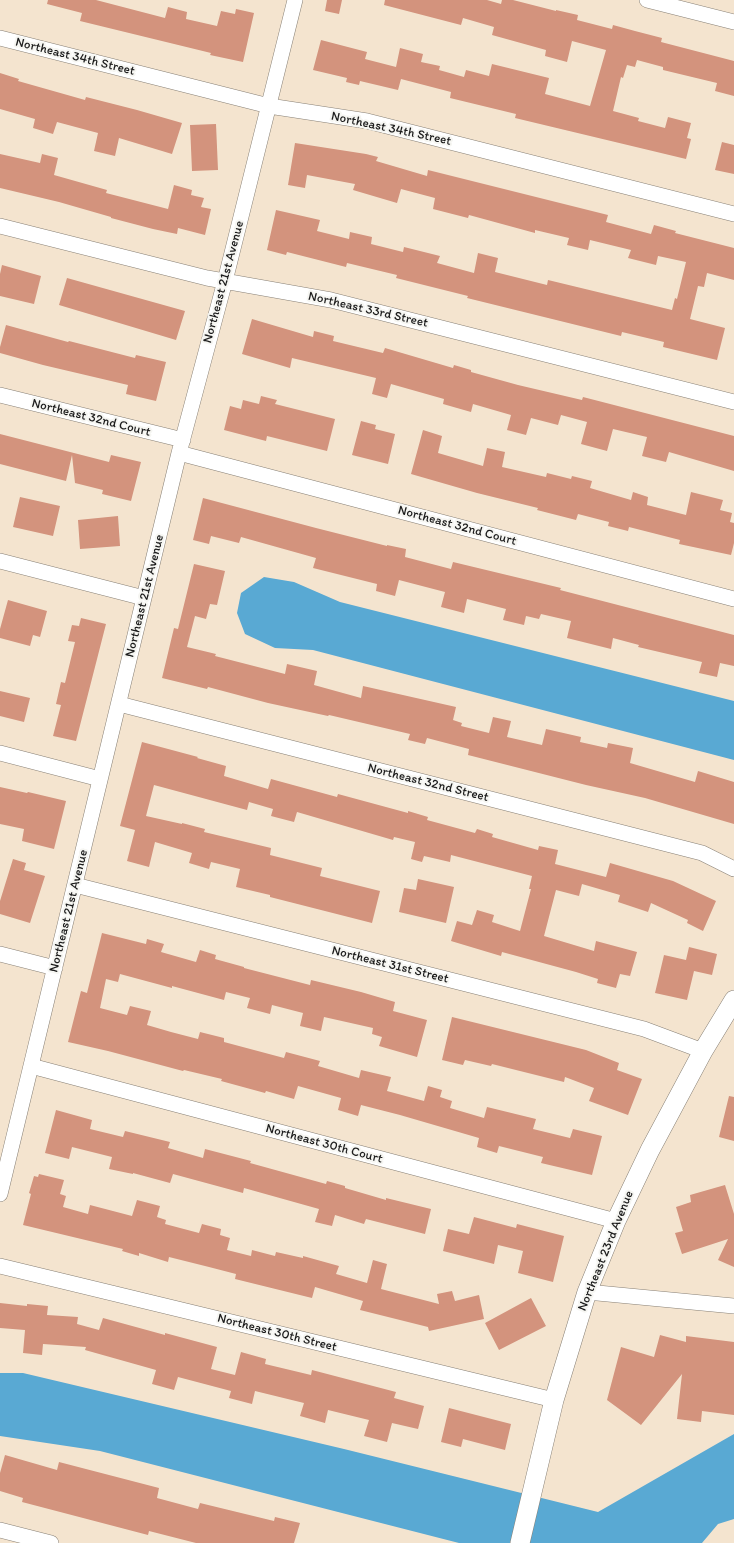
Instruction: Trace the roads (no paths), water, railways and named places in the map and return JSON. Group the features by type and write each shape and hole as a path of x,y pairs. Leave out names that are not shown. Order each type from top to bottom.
{"street":[{"name":"Northeast 21st Avenue","path":"0,1194 5,1154 31,1066 181,447 225,281 295,0"},
{"path":"647,0 734,22"},
{"name":"Northeast 34th Street","path":"0,38 269,106 367,121 734,214"},
{"name":"Northeast 33rd Street","path":"0,226 207,278 331,300 734,402"},
{"name":"Northeast 32nd Court","path":"0,395 181,447 734,599"},
{"path":"0,562 144,598"},
{"name":"Northeast 32nd Street","path":"119,704 702,853 734,869"},
{"path":"0,754 100,779"},
{"name":"Northeast 31st Street","path":"75,886 644,1029 703,1051"},
{"path":"0,954 55,968"},
{"name":"Northeast 23rd Avenue","path":"520,1543 554,1400 587,1292 616,1221 650,1150 703,1051 734,1000"},
{"name":"Northeast 30th Court","path":"31,1066 616,1221"},
{"name":"Northeast 30th Street","path":"0,1266 554,1400"},
{"path":"587,1292 734,1306"},
{"path":"0,1530 51,1543"}],"water":[{"path":"264,577 294,582 340,602 734,701 734,760 313,650 275,648 245,634 237,613 241,593"},
{"path":"0,1373 23,1373 344,1449 598,1512 734,1434 734,1519 718,1524 702,1543 459,1543 100,1451 0,1436"}]}
